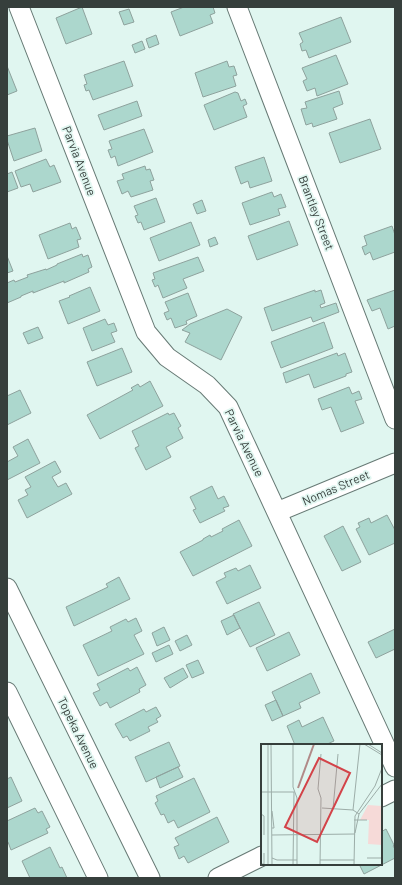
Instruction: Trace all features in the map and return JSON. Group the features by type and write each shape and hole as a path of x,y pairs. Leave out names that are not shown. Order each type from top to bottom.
{"street":[{"name":"Parvia Avenue","path":"19,7 146,332 167,357 208,385 228,407 395,767"},
{"name":"Brantley Street","path":"237,7 395,418"},
{"name":"Nomas Street","path":"277,512 395,463"},
{"name":"Topeka Avenue","path":"7,588 150,878"},
{"path":"7,692 98,878"},
{"path":"382,796 395,790"},
{"path":"218,878 261,856"}],"building":[{"path":"82,7 92,34 66,44 56,18"},
{"path":"184,7 213,7 215,13 210,15 213,23 180,36 171,12"},
{"path":"129,9 134,22 124,25 119,12"},
{"path":"341,17 351,42 309,58 306,50 302,51 300,44 303,42 299,33"},
{"path":"156,35 159,44 149,48 146,39"},
{"path":"142,41 145,49 135,53 132,45"},
{"path":"336,55 348,84 317,96 315,88 307,91 303,81 307,79 302,68"},
{"path":"124,61 133,86 93,100 89,90 86,91 84,85 87,84 84,75"},
{"path":"227,61 229,67 234,66 237,75 233,76 236,86 203,97 195,73"},
{"path":"7,66 17,91 7,95"},
{"path":"339,91 343,104 333,108 337,119 313,127 312,123 306,125 301,109 307,108 305,102"},
{"path":"235,92 238,93 241,101 245,99 247,104 243,106 247,117 214,130 204,105"},
{"path":"137,101 142,116 104,130 98,115"},
{"path":"370,119 381,149 340,163 329,133"},
{"path":"35,128 42,151 14,161 7,136"},
{"path":"144,129 153,152 118,166 115,156 111,158 108,150 112,149 109,141"},
{"path":"264,157 272,181 250,188 248,181 241,184 235,167"},
{"path":"46,159 50,167 54,165 61,182 33,192 30,184 21,187 15,171"},
{"path":"145,166 146,170 150,169 154,180 150,181 153,190 131,197 128,191 122,194 117,181 124,179 122,174"},
{"path":"12,172 18,188 7,192 7,174"},
{"path":"272,192 274,197 281,194 286,207 278,209 280,215 250,225 242,203"},
{"path":"156,198 165,222 144,230 141,222 138,223 135,216 138,215 134,206"},
{"path":"202,200 206,211 197,214 193,204"},
{"path":"289,221 298,245 257,260 248,236"},
{"path":"191,222 200,245 159,261 150,238"},
{"path":"70,223 72,229 76,227 81,239 77,240 79,247 48,259 39,235"},
{"path":"392,226 395,235 395,252 373,260 370,252 365,255 362,247 367,245 364,236"},
{"path":"215,237 218,244 210,247 208,240"},
{"path":"82,254 83,257 88,255 92,267 88,269 89,272 64,283 64,281 33,293 33,291 7,303 7,283 14,280 15,282 28,277 27,275 46,270"},
{"path":"7,256 13,271 7,273"},
{"path":"198,257 204,271 183,279 187,288 163,298 158,285 155,287 152,280 155,279 153,273"},
{"path":"90,287 100,311 68,324 59,301"},
{"path":"315,290 315,292 321,290 325,303 320,305 321,308 336,303 339,312 313,322 311,317 272,331 264,308"},
{"path":"395,290 395,326 388,329 380,308 372,311 367,300"},
{"path":"188,293 197,316 186,321 187,324 175,328 171,318 167,320 164,313 169,311 165,302"},
{"path":"227,309 242,317 221,360 185,342 190,333 182,330 190,324"},
{"path":"105,319 108,325 114,323 117,331 111,333 115,342 92,351 83,328"},
{"path":"324,322 333,348 281,368 271,342"},
{"path":"38,327 43,338 28,344 23,333"},
{"path":"122,348 132,372 97,386 87,362"},
{"path":"337,353 338,356 345,353 352,372 346,374 346,376 314,388 309,374 286,383 283,373"},
{"path":"150,381 163,406 100,439 87,415 133,390 131,388 138,384 140,387"},
{"path":"349,387 352,394 359,391 362,399 355,401 364,423 341,432 331,407 322,410 318,399"},
{"path":"20,390 31,413 7,425 7,396"},
{"path":"168,413 169,415 174,413 181,426 178,428 183,438 166,447 171,457 146,470 135,448 139,446 132,431"},
{"path":"28,439 40,463 7,480 7,462 18,456 13,447"},
{"path":"55,461 61,472 52,477 58,487 66,483 72,494 27,518 18,500 28,495 25,490 31,487 25,477"},
{"path":"212,486 218,499 224,496 229,506 223,508 225,511 200,523 193,510 196,509 190,497"},
{"path":"387,515 395,530 395,543 369,555 356,529 360,527 358,523 369,518 371,523"},
{"path":"239,520 252,546 193,576 180,552 210,535 211,537 223,531 222,529"},
{"path":"343,526 361,562 342,571 324,536"},
{"path":"250,565 261,588 227,604 216,582 226,577 224,573 236,568 238,571"},
{"path":"119,577 130,599 74,626 66,607 108,587 106,584"},
{"path":"259,602 275,635 250,647 233,614"},
{"path":"234,615 240,628 227,635 221,621"},
{"path":"136,618 142,631 134,635 144,654 98,676 83,645 112,631 110,627 126,619 128,622"},
{"path":"164,627 170,640 157,646 152,633"},
{"path":"395,629 395,649 376,658 368,642"},
{"path":"289,632 300,655 267,671 256,648"},
{"path":"187,635 192,645 180,651 175,641"},
{"path":"169,645 173,654 156,662 152,653"},
{"path":"198,660 204,673 192,678 186,665"},
{"path":"137,667 146,685 139,689 140,692 110,708 107,702 100,706 93,693 100,690 97,684 128,668 130,671"},
{"path":"183,668 188,677 170,688 164,678"},
{"path":"311,673 320,693 299,703 301,708 283,716 272,692"},
{"path":"276,700 283,716 272,721 265,705"},
{"path":"156,707 161,716 156,719 158,722 148,727 150,731 130,741 127,736 123,738 115,724 144,709 146,712"},
{"path":"323,717 334,741 327,744 295,744 287,726 299,720 302,727"},
{"path":"169,742 180,766 146,782 135,757"},
{"path":"178,767 183,777 160,788 156,777"},
{"path":"11,777 22,801 7,808 7,779"},
{"path":"194,778 210,812 178,828 174,820 168,823 164,814 161,815 155,803 158,801 156,796"},
{"path":"35,808 38,813 42,811 50,827 46,829 48,833 11,850 8,842 7,843 7,821"},
{"path":"217,817 229,842 188,863 184,856 179,859 174,847 179,845 175,838"},
{"path":"386,829 394,845 395,858 382,865 382,831"},
{"path":"50,847 60,868 62,867 67,878 30,878 22,861"},
{"path":"360,865 381,865 364,874"}]}
